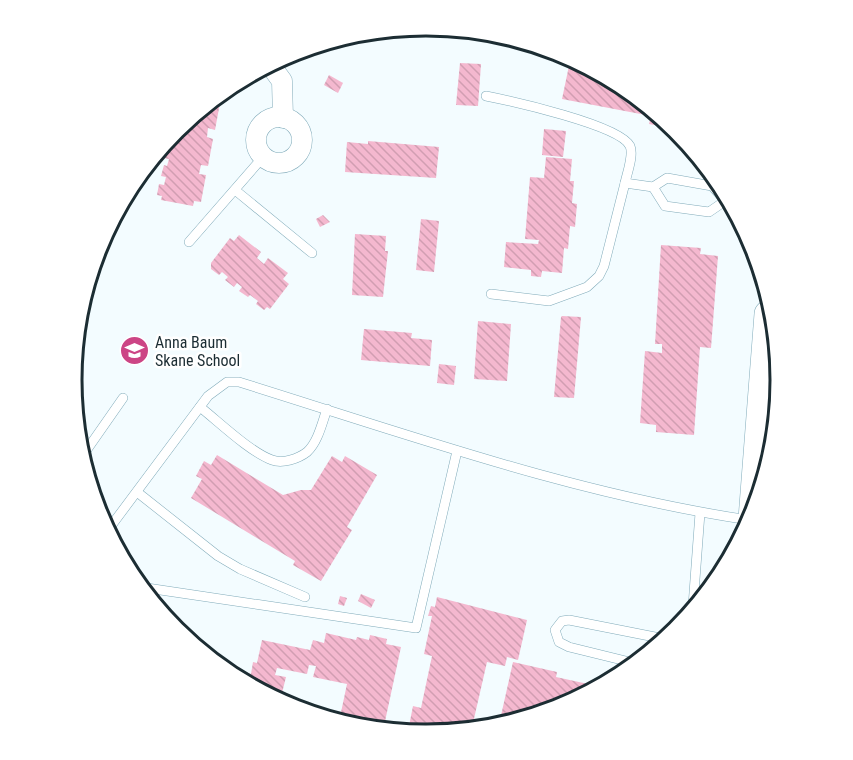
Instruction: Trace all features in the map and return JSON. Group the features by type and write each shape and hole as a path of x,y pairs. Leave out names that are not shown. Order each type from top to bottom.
{"main road":[{"path":"754,485 767,328"}],"street":[{"path":"275,71 282,81 283,118"},
{"path":"283,118 296,125 302,138 299,153 294,158 281,164 263,157 257,144 259,130 269,120 283,118"}],"lane":[{"path":"486,96 535,107 584,122 621,137 628,143 631,150 604,266 599,276 587,286 549,301 491,294"},
{"path":"189,242 263,157"},
{"path":"625,183 653,187 667,178 710,186"},
{"path":"653,187 665,206 709,212 721,202"},
{"path":"235,190 312,253"},
{"path":"114,522 200,407 218,387 227,382 239,382 457,451 587,487 700,513 741,519"},
{"path":"89,447 123,398"},
{"path":"200,407 252,448 273,461 291,460 308,451 317,437 327,410"},
{"path":"154,589 416,628 457,451"},
{"path":"137,492 218,556 240,569 304,597"},
{"path":"694,596 700,513"},
{"path":"625,661 564,645 559,642 555,630 562,621 570,620 655,637"}],"building":[{"path":"460,63 481,64 478,106 456,105"},
{"path":"569,67 599,82 646,115 562,99"},
{"path":"329,75 343,83 338,93 324,85"},
{"path":"220,105 215,130 208,128 207,137 213,139 208,166 201,165 199,174 206,175 201,202 194,201 193,206 161,200 162,196 157,195 159,184 164,185 166,177 161,176 164,165 167,166 169,159 164,158 183,137"},
{"path":"650,119 658,126 649,124"},
{"path":"544,129 566,131 563,157 542,155"},
{"path":"368,141 439,147 436,178 345,172 347,142 368,144"},
{"path":"546,157 572,159 570,181 574,181 572,203 577,204 575,227 570,226 568,249 564,248 562,273 542,271 541,277 531,276 531,270 504,267 506,242 538,244 539,240 525,239 530,177 544,178"},
{"path":"323,215 330,222 320,227 316,219"},
{"path":"421,219 439,221 434,272 416,270"},
{"path":"355,234 386,236 385,251 388,251 383,297 352,295"},
{"path":"239,235 261,252 257,258 264,264 268,258 288,273 283,279 289,284 270,309 267,307 264,310 256,304 258,301 239,291 242,287 237,283 234,287 225,280 228,277 222,272 219,275 211,269 211,263 230,238 234,241"},
{"path":"661,245 701,248 700,254 718,256 711,348 700,347 694,435 656,432 656,425 640,423 645,351 662,353 662,344 655,344"},
{"path":"562,316 581,317 574,398 554,397"},
{"path":"478,321 511,324 507,381 474,379"},
{"path":"364,329 412,333 411,338 432,340 430,366 361,360"},
{"path":"439,364 456,366 454,385 437,383"},
{"path":"217,455 283,495 311,490 332,456 342,462 345,456 377,475 347,527 352,530 321,581 293,565 295,561 191,498 202,479 196,476 204,461 211,465"},
{"path":"361,594 375,600 371,608 358,601"},
{"path":"340,596 347,598 344,606 338,604"},
{"path":"437,597 527,620 518,660 507,657 505,666 487,662 474,721 410,723 413,706 421,708 432,656 424,654 432,616 428,616 431,606 435,607"},
{"path":"326,633 356,640 357,637 369,640 370,635 387,639 386,644 401,647 385,721 341,713 347,684 313,677 316,666 309,665 307,674 277,668 275,675 286,677 282,692 244,672 251,674 253,662 257,663 262,640 310,650 313,640 324,643"},
{"path":"513,662 557,672 556,677 588,684 537,706 501,715"}],"place":[{"name":"Anna Baum Skane School","path":"134,351"}]}
